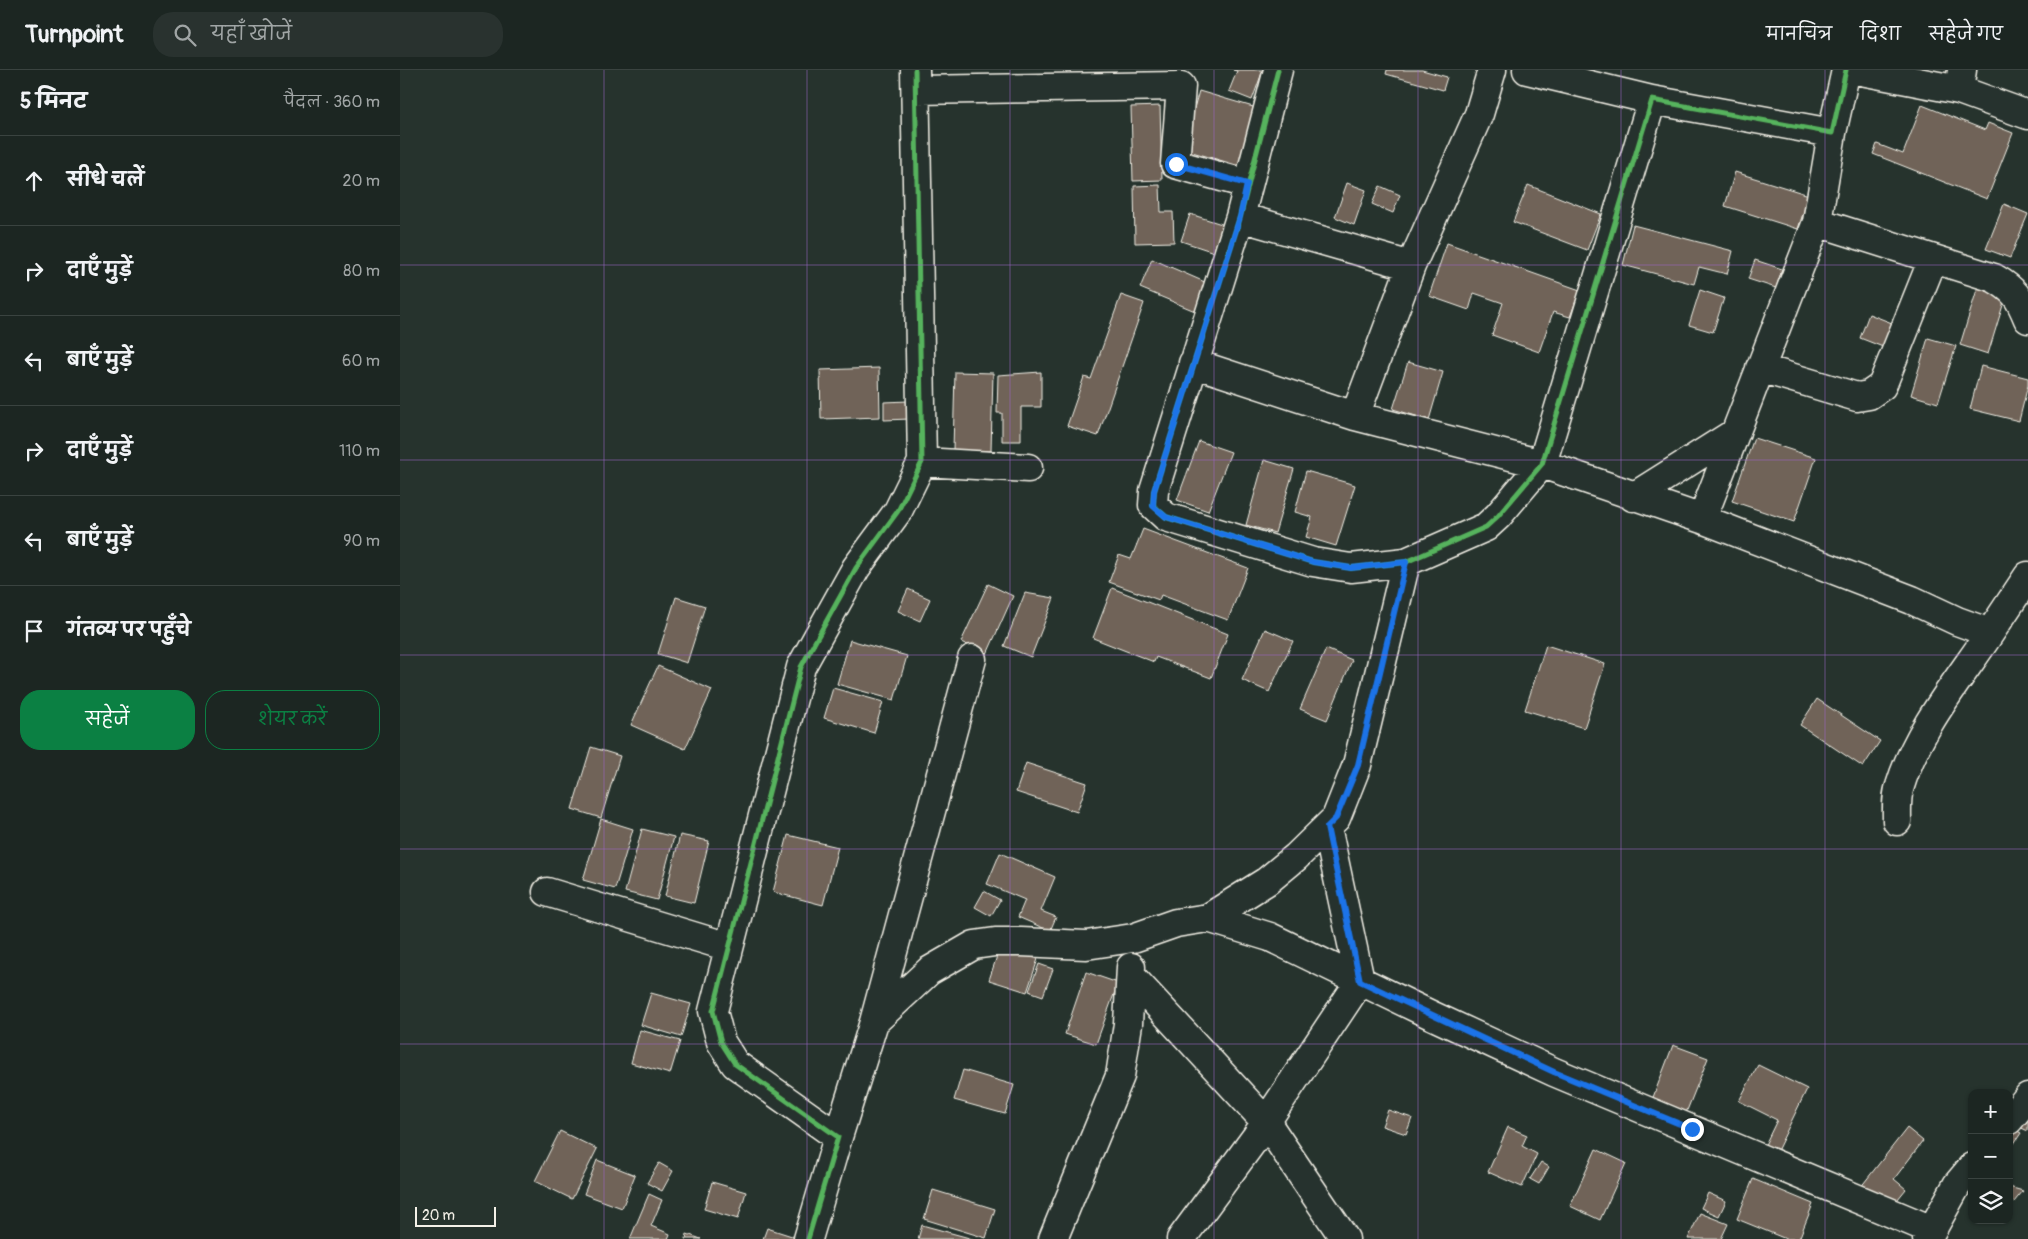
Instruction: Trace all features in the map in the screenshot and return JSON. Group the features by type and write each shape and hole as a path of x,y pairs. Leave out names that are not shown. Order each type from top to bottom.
{"street":[{"path":"1278,70 1240,217 1154,491 1153,506 1166,517 1313,562 1351,568 1406,562 1486,527 1498,516 1542,464 1652,100"},
{"path":"1355,416 1411,266 1479,114 1492,70"},
{"path":"1527,70 1652,100 1832,133"},
{"path":"1702,519 1817,222 1832,133 1846,70"},
{"path":"1856,70 1961,80 2028,115"},
{"path":"838,1138 735,1064 721,1042 713,1011 801,667 856,568 898,511 922,462 915,80 1182,78 1176,164 1247,184"},
{"path":"1240,217 1411,266"},
{"path":"1817,222 1994,278 2010,287 2020,301 2028,319"},
{"path":"1760,368 1857,397 1869,395 1882,386 1933,259"},
{"path":"1194,363 1355,416 1542,464 1633,497 1702,519 1912,600 1957,621 1990,633"},
{"path":"1633,497 1736,432"},
{"path":"922,462 1028,468"},
{"path":"874,1022 929,971 974,945 994,942 1021,942 1086,945 1133,938 1176,923 1208,918 1267,881 1296,857 1336,818 1358,765 1406,562"},
{"path":"1897,821 1899,788 1914,750 1938,710 2028,576"},
{"path":"808,1239 874,1022 972,659"},
{"path":"1181,1239 1266,1122 1360,981 1327,827"},
{"path":"547,892 729,947"},
{"path":"1208,918 1270,937 1554,1072 1929,1235 1957,1185 1968,1172"},
{"path":"1053,1239 1120,1076 1128,1024 1133,938"},
{"path":"1130,976 1266,1122 1345,1239"},
{"path":"2013,1115 2028,1097"}],"building":[{"path":"1233,70 1263,70 1252,100 1229,91 1237,71"},
{"path":"1387,70 1422,70 1447,77 1443,90 1386,74"},
{"path":"1199,91 1260,109 1243,167 1182,149"},
{"path":"1922,105 1985,130 1988,123 2013,133 1987,199 1873,154 1877,144 1903,154"},
{"path":"1160,106 1162,180 1133,181 1131,107"},
{"path":"1735,172 1809,195 1798,229 1725,206"},
{"path":"1347,183 1366,190 1354,225 1335,217"},
{"path":"1160,185 1161,212 1173,212 1174,242 1135,243 1134,186"},
{"path":"1528,185 1601,214 1587,250 1513,222"},
{"path":"1380,186 1400,195 1393,213 1372,204"},
{"path":"2004,204 2028,214 2010,258 1986,249"},
{"path":"1190,214 1228,226 1220,254 1181,241"},
{"path":"1633,225 1733,251 1727,274 1699,267 1694,284 1623,265"},
{"path":"1447,243 1580,290 1570,317 1553,312 1539,352 1492,335 1503,303 1474,293 1469,310 1429,296"},
{"path":"1152,259 1207,283 1195,311 1140,288"},
{"path":"1755,260 1782,269 1776,288 1748,279"},
{"path":"1979,283 2007,292 1988,354 1960,345"},
{"path":"1700,290 1724,298 1713,332 1689,325"},
{"path":"1121,295 1144,303 1098,436 1067,426 1084,377 1091,379"},
{"path":"1869,314 1897,325 1888,349 1860,338"},
{"path":"1928,338 1956,346 1938,403 1911,395"},
{"path":"1408,362 1443,372 1429,420 1393,409"},
{"path":"1981,366 2028,378 2019,421 1970,409"},
{"path":"879,368 880,417 821,419 820,370"},
{"path":"955,372 993,373 991,451 953,450"},
{"path":"1041,372 1041,407 1021,407 1021,441 1002,441 1002,413 997,413 998,375"},
{"path":"909,401 910,419 884,420 884,402"},
{"path":"1754,438 1816,458 1794,522 1732,501"},
{"path":"1199,441 1231,452 1208,511 1177,500"},
{"path":"1264,460 1294,469 1275,533 1246,525"},
{"path":"1306,471 1355,485 1336,546 1306,537 1312,517 1295,512"},
{"path":"1143,529 1248,568 1228,620 1161,595 1159,600 1109,582 1119,555 1131,559"},
{"path":"988,584 1013,596 987,654 961,642"},
{"path":"1112,588 1228,634 1211,678 1156,657 1154,662 1093,638"},
{"path":"908,589 930,599 920,621 898,611"},
{"path":"1025,593 1054,598 1031,657 1004,646"},
{"path":"676,597 705,606 687,663 658,654"},
{"path":"1265,629 1293,641 1269,692 1242,680"},
{"path":"850,640 907,656 894,700 837,684"},
{"path":"1546,645 1605,664 1584,728 1525,710"},
{"path":"1326,649 1352,660 1327,720 1300,709"},
{"path":"658,666 712,690 685,749 631,725"},
{"path":"833,688 883,702 874,733 824,718"},
{"path":"1817,699 1880,741 1863,767 1800,725"},
{"path":"591,747 620,756 601,818 572,809"},
{"path":"1026,763 1087,783 1077,812 1016,792"},
{"path":"601,819 633,829 615,889 583,880"},
{"path":"642,829 674,837 657,900 625,892"},
{"path":"680,835 709,841 694,903 665,896"},
{"path":"788,835 838,847 823,905 773,892"},
{"path":"1000,853 1055,877 1041,911 1056,917 1050,931 1018,917 1025,900 987,884"},
{"path":"984,891 1000,900 991,916 975,907"},
{"path":"1000,947 1038,959 1027,992 989,980"},
{"path":"1039,964 1053,969 1043,996 1029,991"},
{"path":"1086,972 1118,983 1096,1044 1065,1034"},
{"path":"651,993 691,1004 681,1037 641,1025"},
{"path":"640,1030 680,1041 670,1074 631,1063"},
{"path":"1673,1045 1708,1058 1686,1113 1652,1100"},
{"path":"1758,1065 1807,1089 1776,1153 1764,1147 1777,1120 1739,1101"},
{"path":"963,1070 1014,1085 1005,1114 954,1100"},
{"path":"2028,1103 2028,1131 2015,1125"},
{"path":"1388,1110 1412,1118 1406,1134 1382,1126"},
{"path":"1508,1127 1527,1135 1522,1146 1537,1154 1522,1187 1488,1172"},
{"path":"1907,1128 1923,1141 1894,1179 1906,1189 1889,1210 1860,1188"},
{"path":"2013,1128 2021,1133 2013,1145"},
{"path":"560,1131 597,1149 572,1199 535,1181"},
{"path":"1596,1149 1626,1163 1600,1220 1570,1206"},
{"path":"597,1160 635,1175 622,1208 584,1194"},
{"path":"1541,1162 1549,1167 1539,1184 1530,1179"},
{"path":"659,1163 673,1171 662,1191 647,1183"},
{"path":"1753,1179 1813,1204 1799,1239 1786,1239 1737,1219"},
{"path":"712,1182 746,1192 738,1219 704,1209"},
{"path":"2013,1188 2023,1191 2013,1203"},
{"path":"933,1190 995,1209 986,1238 924,1219"},
{"path":"1708,1193 1726,1201 1719,1216 1701,1208"},
{"path":"649,1194 662,1200 651,1226 670,1234 668,1239 630,1239"},
{"path":"1700,1213 1728,1224 1721,1239 1688,1239"},
{"path":"922,1225 973,1239 918,1239"},
{"path":"767,1228 798,1238 798,1239 763,1239"},
{"path":"687,1234 701,1239 686,1239"}],"cycle path":[{"path":"808,1239 838,1137 735,1064 721,1042 713,1011 801,667 856,568 898,511 922,462 915,70"},
{"path":"1278,70 1240,217 1154,491 1153,505 1166,517 1313,562 1351,568 1406,562 1486,527 1498,516 1542,464 1652,100 1832,133 1846,70"}],"route":[{"path":"1176,164 1247,184 1240,217 1154,491 1153,506 1166,517 1313,562 1351,568 1406,562 1358,765 1336,818 1327,827 1360,981 1554,1072 1692,1129"}]}
